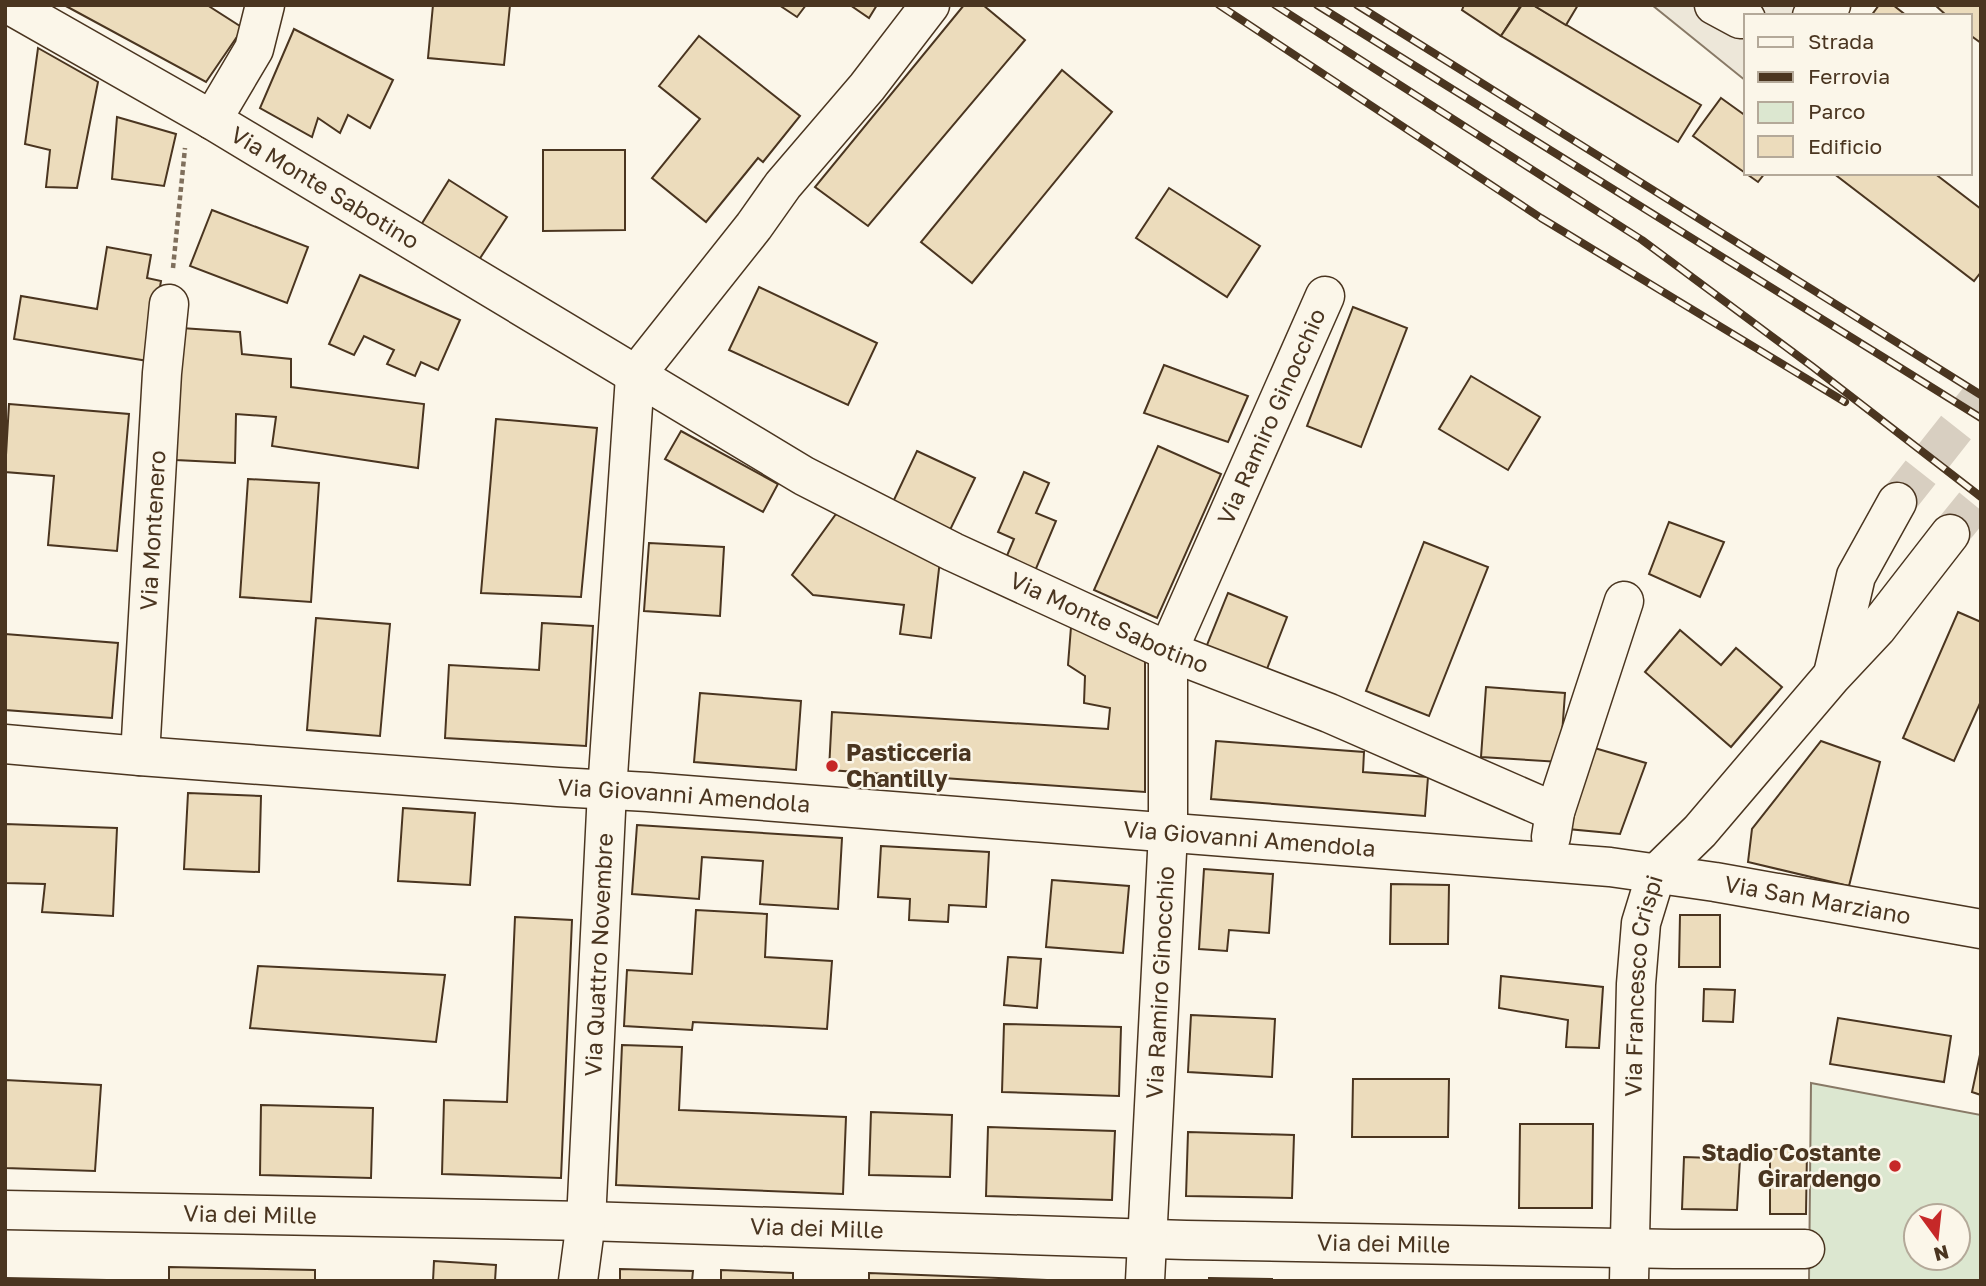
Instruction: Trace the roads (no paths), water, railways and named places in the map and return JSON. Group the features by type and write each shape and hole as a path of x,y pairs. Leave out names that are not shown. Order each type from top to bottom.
{"street":[{"name":"Via Monte Sabotino","path":"10,5 201,113 804,476 953,552 1167,651 1329,713 1555,812"},
{"path":"201,113 254,49 265,5"},
{"path":"635,376 754,226 783,185 867,87 930,5"},
{"path":"1714,5 1744,19"},
{"path":"1815,14 1831,5"},
{"name":"Via Ramiro Ginocchio","path":"1145,1281 1168,833 1167,651 1325,296"},
{"name":"Via Montenero","path":"140,756 162,373 169,304"},
{"name":"Via Quattro Novembre","path":"578,1281 586,1221 607,791 635,376"},
{"name":"Via Francesco Crispi","path":"1832,676 1856,576 1897,502"},
{"name":"Via Francesco Crispi","path":"1629,1264 1636,984 1641,923 1656,874 1700,831 1832,676 1877,628 1951,534"},
{"path":"1548,863 1555,812 1624,601"},
{"name":"Via Giovanni Amendola","path":"5,744 1610,867 1656,874"},
{"name":"Via San Marziano","path":"1656,874 1981,929"},
{"name":"Via dei Mille","path":"5,1210 586,1221 1146,1239 1629,1264 1805,1249"}],"tunnel":[{"path":"1897,502 1981,396"},
{"path":"1950,534 1981,496"}],"railway":[{"path":"1219,5 1541,218 1845,402"},
{"path":"1275,5 1642,240 1813,367 1981,497"},
{"path":"1317,5 1981,418"},
{"path":"1357,5 1981,395"}],"place":[{"name":"Pasticceria Chantilly","path":"832,766"},
{"name":"Stadio Costante Girardengo","path":"1895,1166"}]}
